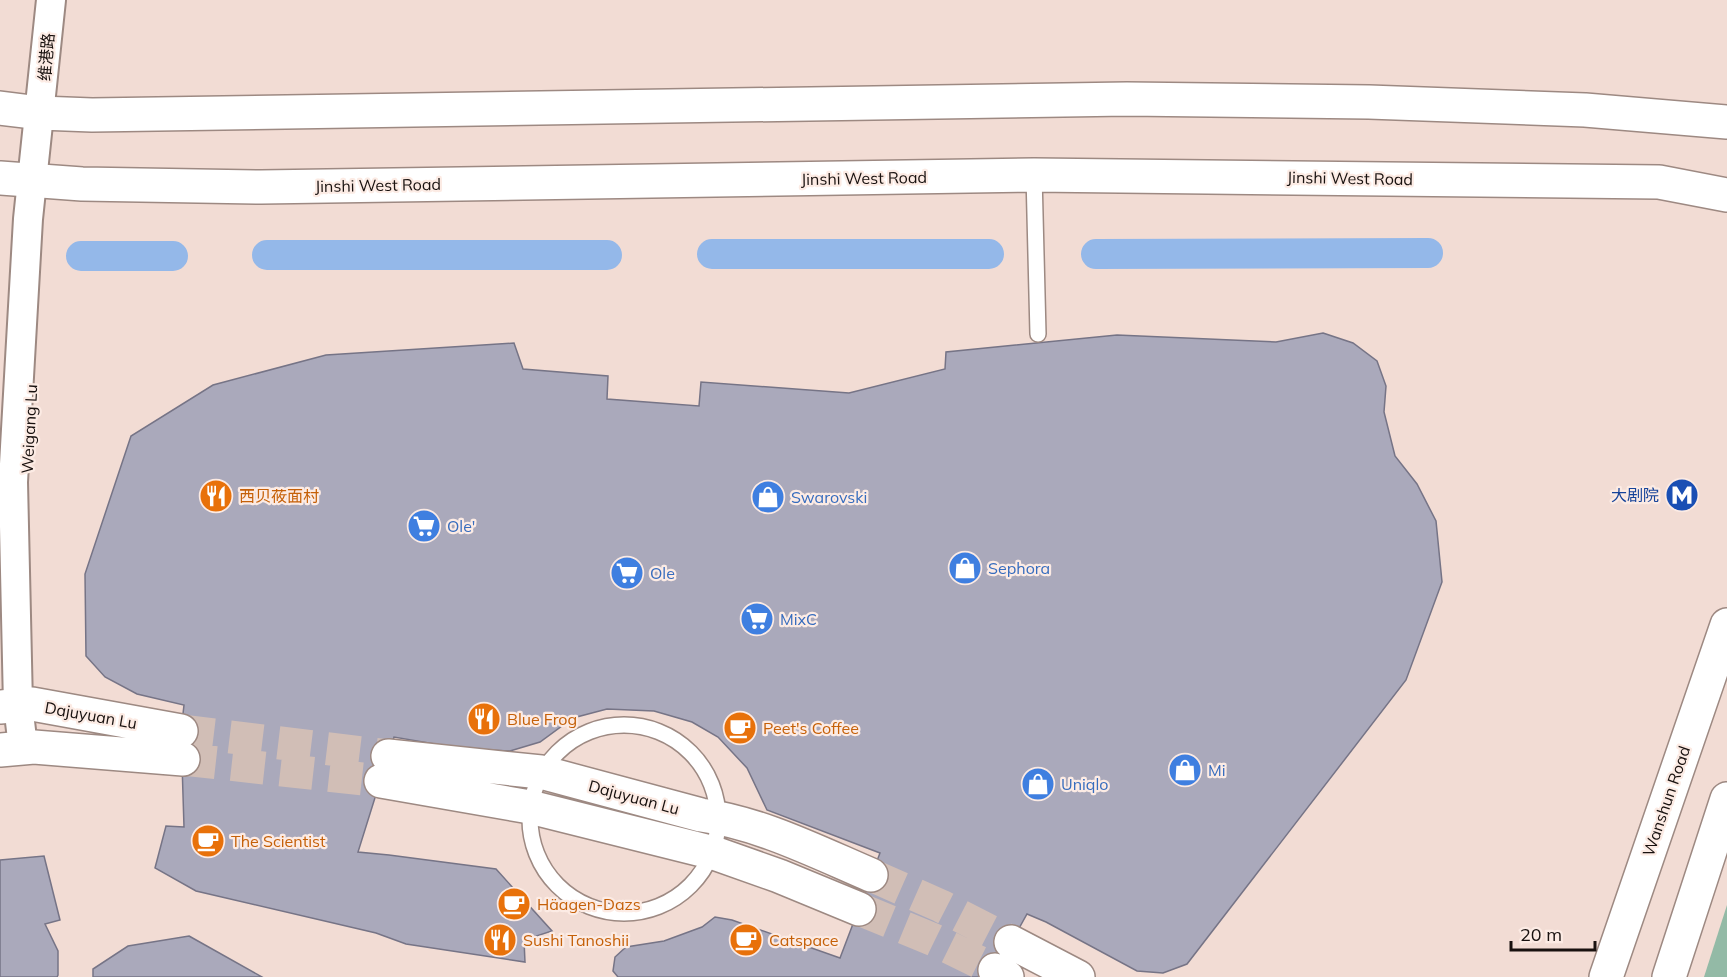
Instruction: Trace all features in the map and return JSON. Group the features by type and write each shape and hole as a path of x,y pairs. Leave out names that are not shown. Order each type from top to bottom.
{"main road":[{"path":"0,108 92,115 1127,99 1369,102 1585,110 1727,122"},
{"name":"Jinshi West Road","path":"0,178 40,182 261,187 1034,175 1659,182 1727,195"},
{"name":"Wanshun Road","path":"1606,977 1727,625"},
{"name":"Dajuyuan Lu","path":"17,706 182,745 19,748"},
{"name":"Dajuyuan Lu","path":"859,909 779,876 714,853 384,768 541,772 701,815 720,817 776,835 872,875"},
{"path":"1669,977 1727,799"},
{"path":"1011,942 1078,977"}],"street":[{"name":"维港路","path":"50,113 51,0"},
{"name":"维港路","path":"50,113 66,0"},
{"name":"Weigang Lu","path":"19,748 17,706 26,477 41,221 40,182 50,113"}],"lane":[{"path":"1034,175 1038,334"},
{"path":"630,723 664,732 693,753 712,782 720,817 714,853 696,882 669,903 636,914 602,911 570,897 546,873 532,841 530,807 541,772 564,745 595,728 630,723"}],"green space":[{"path":"1727,905 1727,977 1704,977"}],"building":[{"name":"MixC","path":"1323,333 1353,343 1377,361 1386,386 1384,412 1395,456 1417,484 1436,521 1442,582 1406,680 1187,964 1163,973 1137,971 1027,914 992,977 618,977 613,971 615,957 626,947 664,941 702,927 715,917 732,920 840,958 880,853 767,810 747,768 718,737 692,722 654,711 607,709 573,718 540,742 510,751 464,749 394,737 358,852 496,869 552,931 524,940 525,962 406,944 376,933 196,891 155,868 166,826 184,827 181,731 184,705 137,694 105,677 86,656 85,574 131,436 213,385 326,355 514,343 523,369 608,376 607,399 699,406 701,382 849,393 945,369 946,352 1117,335 1276,342"},
{"path":"44,856 60,920 45,924 58,951 58,975 57,977 0,977 0,860"},
{"path":"189,936 262,977 93,977 93,969 128,946"}],"waterway":[{"path":"1096,254 1428,253"},
{"path":"712,254 989,254"},
{"path":"267,255 607,255"},
{"path":"81,256 173,256"}],"tunnel":[{"path":"181,731 388,756"},
{"path":"183,759 381,781"},
{"path":"871,875 941,906 1011,942"},
{"path":"859,909 934,940 995,970"}],"place":[{"name":"大剧院","path":"1682,495"},
{"name":"西贝莜面村","path":"216,496"},
{"name":"Swarovski","path":"768,497"},
{"name":"Ole'","path":"424,526"},
{"name":"Sephora","path":"965,568"},
{"name":"Ole","path":"627,573"},
{"name":"MixC","path":"757,619"},
{"name":"Blue Frog","path":"484,719"},
{"name":"Peet's Coffee","path":"740,728"},
{"name":"Mi","path":"1185,770"},
{"name":"Uniqlo","path":"1038,784"},
{"name":"The Scientist","path":"208,841"},
{"name":"Häagen-Dazs","path":"514,904"},
{"name":"Sushi Tanoshii","path":"500,940"},
{"name":"Catspace","path":"746,940"}]}
